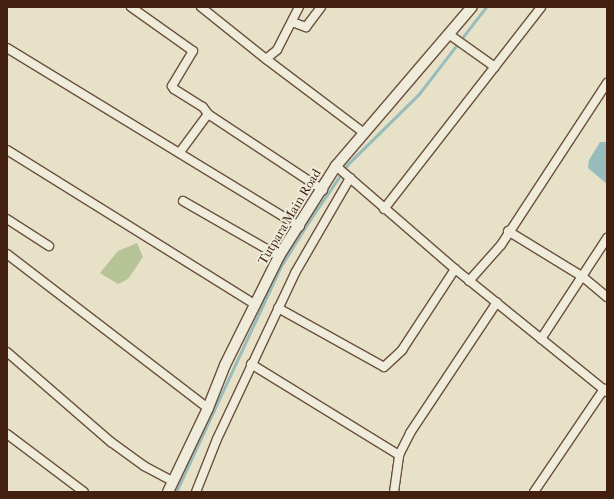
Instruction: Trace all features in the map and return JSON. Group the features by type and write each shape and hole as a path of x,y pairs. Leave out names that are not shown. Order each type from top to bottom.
{"street":[{"path":"131,7 193,51 172,86 174,89 203,107 208,114 323,190"},
{"path":"201,7 266,59 363,132"},
{"path":"266,59 277,50 299,7"},
{"path":"292,22 306,27 321,7"},
{"name":"Tutpara Main Road","path":"168,492 208,408 225,365 279,256 300,227 336,166 363,132 457,40 472,7"},
{"path":"384,209 541,7"},
{"path":"457,40 495,67"},
{"path":"7,48 180,152 300,227"},
{"path":"469,281 501,245 508,231 607,83"},
{"path":"180,152 208,114"},
{"path":"7,150 256,305"},
{"path":"336,166 469,281 605,390 534,492"},
{"path":"196,492 251,364 295,273 350,178"},
{"path":"183,200 279,256"},
{"path":"7,220 49,246"},
{"path":"508,231 583,277 607,297"},
{"path":"542,339 607,238"},
{"path":"7,254 208,408"},
{"path":"278,308 384,367 402,350 455,269"},
{"path":"394,492 398,455 410,433 497,302"},
{"path":"7,352 111,442 144,466 172,481"},
{"path":"251,364 398,455"},
{"path":"7,434 84,492"}],"green space":[{"path":"137,243 143,257 128,279 118,284 100,273 118,251"}],"water":[{"path":"600,142 607,142 607,184 588,168 589,160"}],"waterway":[{"path":"176,492 281,266 309,221 348,164 419,94 486,7"}]}
